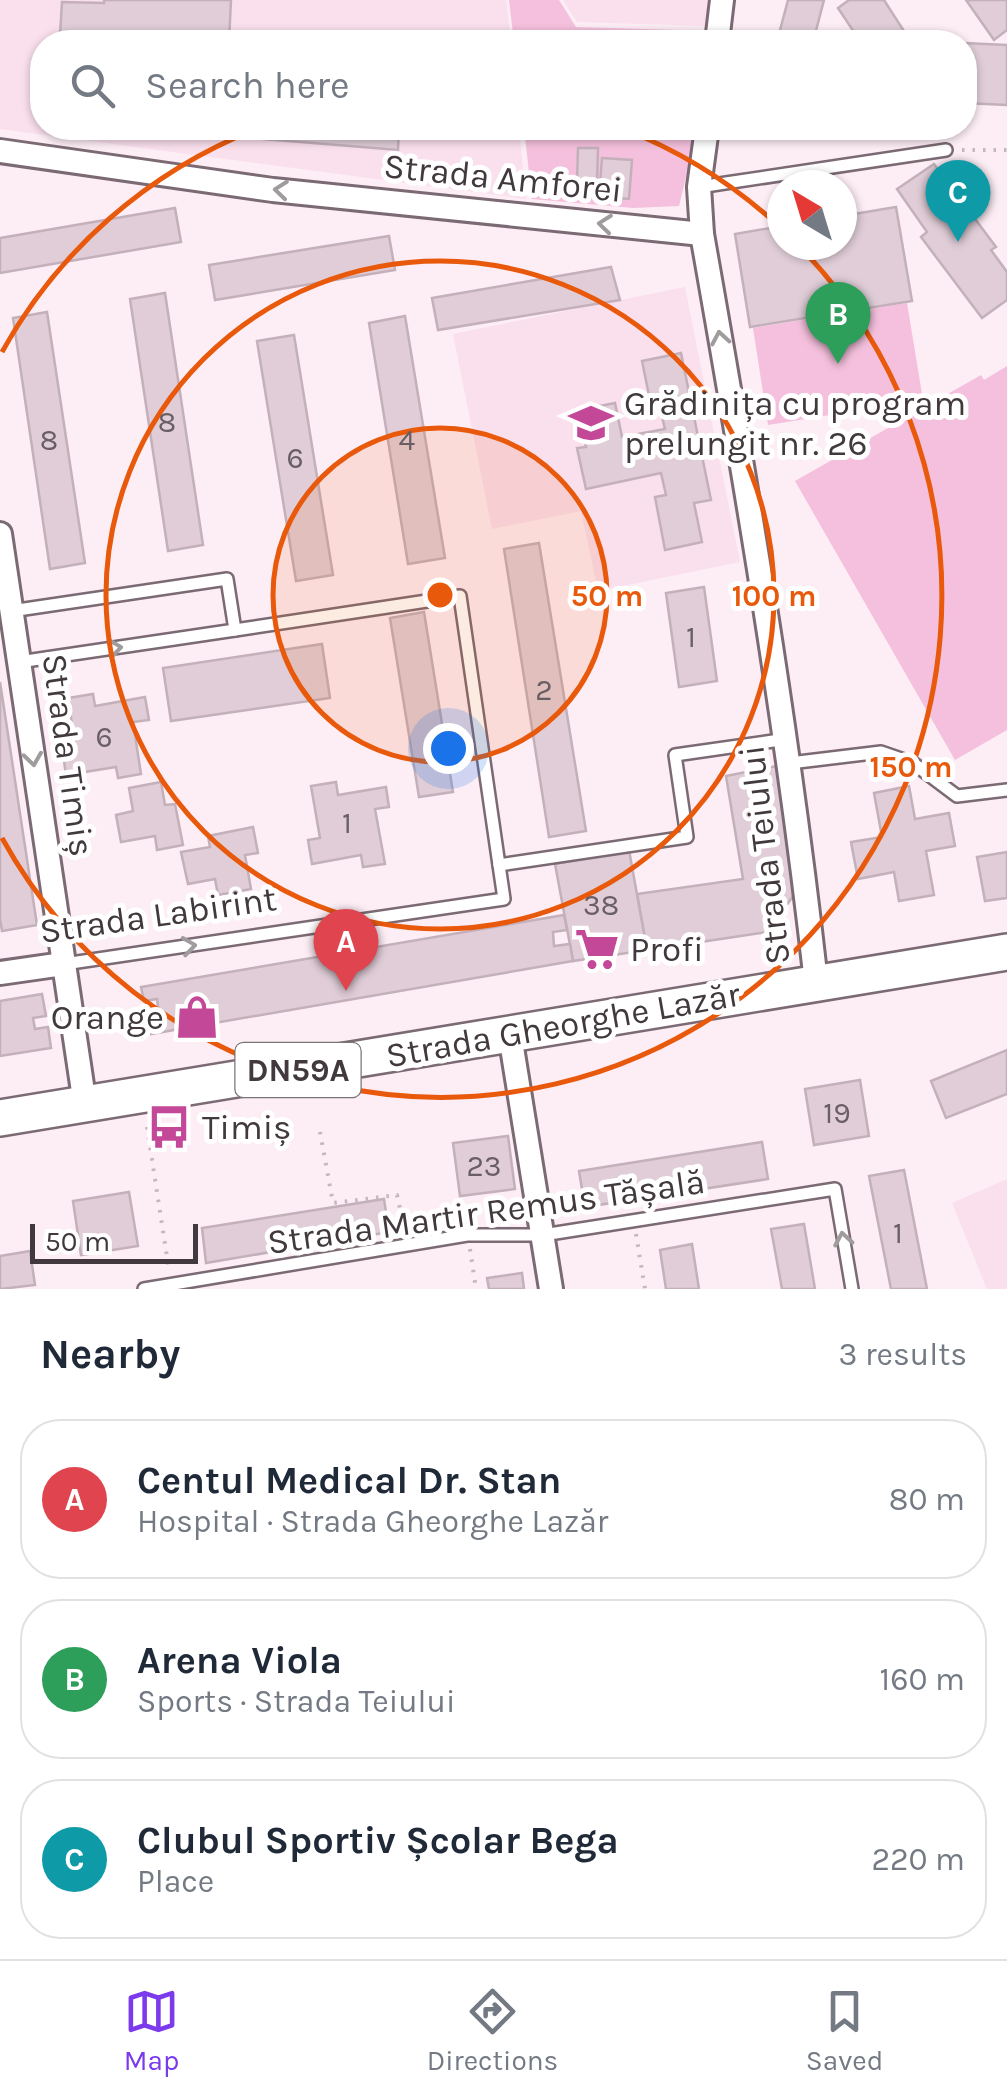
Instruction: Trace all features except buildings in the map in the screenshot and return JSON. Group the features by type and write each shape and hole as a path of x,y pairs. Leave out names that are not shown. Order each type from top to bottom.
{"main road":[{"name":"Strada Gheorghe Lazăr","path":"0,1118 1007,952"}],"street":[{"path":"718,30 722,0"},
{"name":"Strada Teiului","path":"705,140 699,188 702,234 762,572 816,982"},
{"name":"Strada Amforei","path":"0,152 273,190 702,234"},
{"name":"Strada Timiș","path":"0,534 85,1105"},
{"name":"Strada Labirint","path":"0,973 63,964"},
{"path":"510,1034 551,1289"}],"lane":[{"path":"699,188 946,150"},
{"path":"12,611 227,579 234,630 19,662"},
{"name":"Strada Labirint","path":"63,964 504,900 460,596 234,630"},
{"path":"498,866 687,837 675,755 787,739"},
{"path":"790,763 876,751 912,763 956,796 1007,790"},
{"name":"Strada Martir Remus Tășală","path":"144,1289 467,1236 542,1235 834,1189 852,1289"}],"path":[{"path":"946,150 1007,150"},
{"path":"147,1127 171,1285"},
{"path":"320,1132 333,1203 397,1194 409,1246"},
{"path":"634,1220 645,1289"},
{"path":"467,1236 476,1289"}],"shaded area":[{"path":"0,0 506,0 510,30 30,30 30,133 0,129"},
{"path":"509,0 559,0 576,27 678,30 513,30"},
{"path":"563,0 717,0 713,26 577,22"},
{"path":"83,140 520,140 526,199"},
{"path":"525,140 695,140 679,206 633,208 532,199"},
{"name":"Grădinița cu program prelungit nr. 26","path":"685,287 740,562 598,591 581,511 492,529 453,334"},
{"path":"907,303 923,400 768,425 753,328"},
{"path":"1007,366 1007,730 955,760 795,481 981,375 984,380"},
{"path":"1007,1179 1007,1289 987,1289 952,1203"}],"place":[{"name":"Clubul Sportiv Școlar Bega","path":"958,242"},
{"name":"Arena Viola","path":"838,364"},
{"name":"Grădinița cu program prelungit nr. 26","path":"591,423"},
{"name":"Profi","path":"597,949"},
{"name":"Centul Medical Dr. Stan","path":"346,991"},
{"name":"Orange","path":"197,1017"},
{"name":"Timiș","path":"169,1127"}]}
